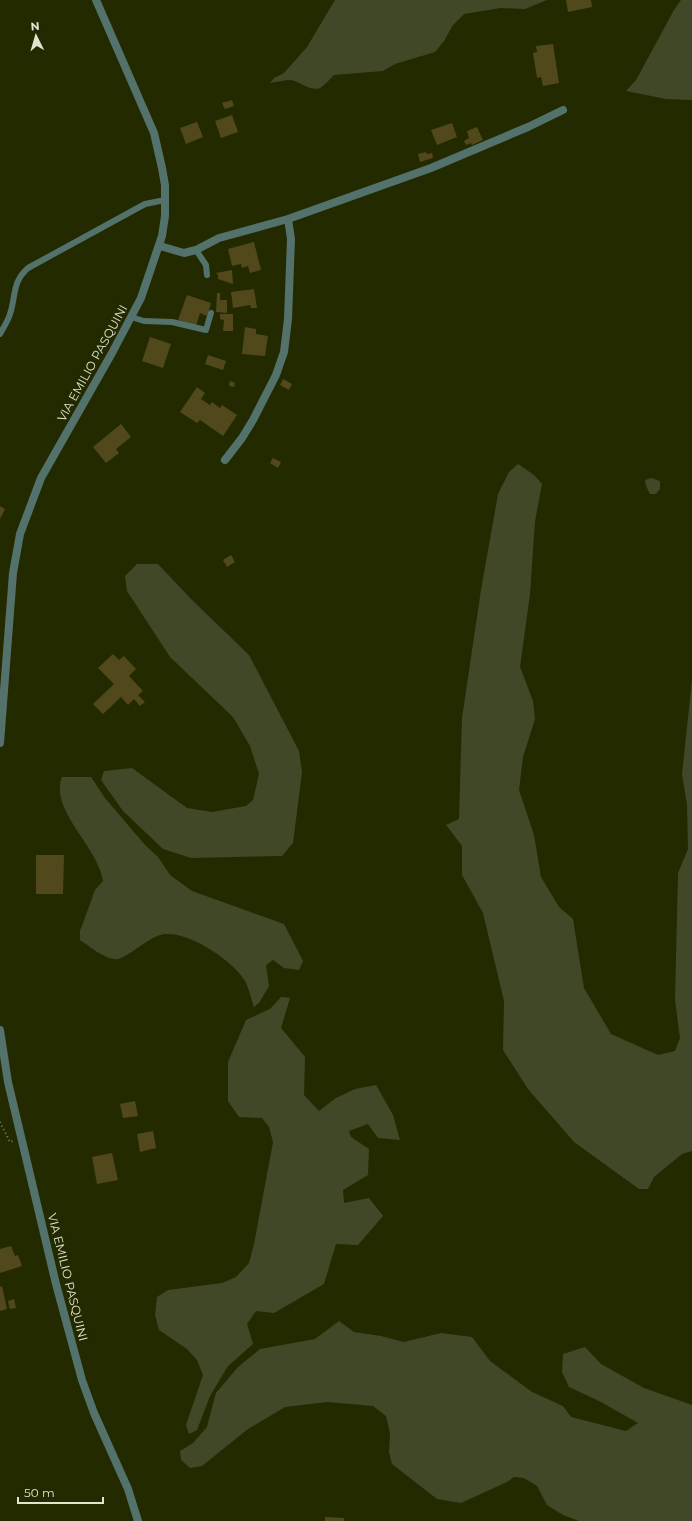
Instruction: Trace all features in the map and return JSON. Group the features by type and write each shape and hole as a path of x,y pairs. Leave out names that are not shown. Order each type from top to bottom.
{"street":[{"name":"VIA EMILIO PASQUINI","path":"0,743 13,573 25,519 41,478 112,353 141,298 160,246 162,236 165,200 162,168 154,133 96,0"},
{"path":"160,246 184,253 196,250 219,238 288,219 431,168 564,110"},
{"path":"225,460 242,438 253,420 276,375 284,352 288,319 291,246 288,219"},
{"name":"VIA EMILIO PASQUINI","path":"0,1030 8,1082 21,1138 56,1284 82,1380 94,1413 128,1489 138,1521"}],"lane":[{"path":"0,334 10,314 18,278 28,268 145,204 165,200"},
{"path":"196,250 206,265 207,275"},
{"path":"131,317 144,321 172,322 206,330 211,313"}],"path":[{"path":"0,1122 10,1142 21,1138"}],"green space":[{"path":"335,0 547,0 525,9 501,8 464,14 453,25 444,41 435,52 395,64 383,71 334,75 326,84 316,89 312,89 290,80 270,83 274,78 284,73 307,47"},
{"path":"681,0 692,0 692,100 666,99 626,91 636,80"},
{"path":"518,464 534,475 542,484 535,521 530,594 520,667 533,701 535,719 523,757 519,790 534,835 541,877 559,907 573,919 584,988 611,1034 658,1055 675,1051 680,1038 675,1000 678,873 688,849 687,805 682,774 692,680 692,1151 682,1154 654,1177 648,1189 639,1189 574,1142 528,1089 503,1050 504,1001 483,913 462,875 462,846 446,825 459,819 462,718 481,590 498,494 509,472"},
{"path":"651,478 660,481 660,489 656,494 650,494 646,486 645,480"},
{"path":"137,564 158,564 191,599 249,655 299,751 302,772 293,843 282,856 191,858 163,849 123,811 101,780 104,771 132,768 187,808 212,812 246,806 253,800 259,774 250,746 233,717 170,657 127,591 125,576"},
{"path":"62,777 91,777 105,798 145,845 158,857 170,875 192,891 284,924 303,961 299,970 284,968 273,960 266,965 269,986 259,1003 254,1007 245,981 239,973 230,964 206,946 192,940 179,935 167,934 157,936 122,958 114,959 109,958 80,940 80,931 95,890 103,881 93,855 68,815 62,802 60,790"},
{"path":"281,997 290,998 281,1028 305,1057 304,1095 319,1111 336,1098 355,1089 376,1085 393,1115 400,1140 378,1138 368,1124 349,1131 351,1137 369,1149 368,1175 343,1190 344,1203 369,1198 383,1216 358,1245 336,1244 324,1284 274,1313 256,1311 247,1324 253,1344 228,1366 210,1396 197,1430 189,1434 186,1425 203,1375 197,1360 187,1349 159,1330 155,1315 157,1297 168,1290 222,1283 236,1277 249,1263 254,1244 273,1142 269,1127 262,1118 239,1117 228,1101 228,1062 246,1020 270,1009"},
{"path":"339,1321 354,1332 381,1336 404,1342 441,1333 472,1337 490,1361 532,1392 563,1406 571,1417 626,1431 638,1423 599,1401 569,1387 562,1372 563,1354 585,1347 601,1364 644,1388 692,1405 692,1521 579,1521 563,1515 547,1505 537,1486 524,1478 514,1477 507,1482 461,1503 437,1499 392,1464 389,1452 390,1433 386,1416 373,1406 327,1402 285,1407 248,1429 202,1466 190,1468 181,1460 180,1451 193,1443 207,1427 216,1393 238,1367 260,1349 315,1339"}],"building":[{"path":"566,0 591,0 592,7 568,12"},
{"path":"553,44 559,83 543,86 541,77 537,78 533,53 537,52 536,46"},
{"path":"232,100 234,106 225,109 222,103"},
{"path":"232,115 238,132 221,138 215,121"},
{"path":"197,122 203,137 186,144 180,128"},
{"path":"452,123 457,137 437,145 431,130"},
{"path":"477,127 483,140 472,145 471,143 466,145 464,141 469,138 467,131"},
{"path":"426,152 427,154 432,153 433,158 420,162 418,154"},
{"path":"254,242 261,270 250,273 248,266 242,268 241,264 232,266 228,249"},
{"path":"232,270 233,284 218,279 218,275 216,273"},
{"path":"254,289 257,308 251,308 250,305 233,308 231,292"},
{"path":"217,293 220,293 220,300 227,300 227,313 216,312"},
{"path":"187,295 211,303 207,316 200,313 196,326 178,320"},
{"path":"220,314 233,314 233,331 223,331 224,320 220,319"},
{"path":"245,327 256,329 256,334 268,336 265,356 242,354"},
{"path":"150,337 171,344 163,368 142,361"},
{"path":"208,355 226,361 223,370 205,364"},
{"path":"283,379 292,384 289,390 280,385"},
{"path":"230,381 235,383 234,387 229,386"},
{"path":"197,387 205,393 201,399 210,405 212,402 220,408 222,405 237,415 223,436 200,420 197,423 180,412"},
{"path":"121,424 131,437 116,449 119,453 106,463 93,447"},
{"path":"273,458 281,462 278,468 270,463"},
{"path":"0,506 5,509 0,519"},
{"path":"231,555 235,562 227,567 223,560"},
{"path":"113,654 119,660 124,656 136,669 129,676 143,691 138,695 145,702 140,706 134,699 128,705 121,697 103,714 93,704 114,684 98,668"},
{"path":"36,855 64,855 63,894 36,894"},
{"path":"135,1101 138,1116 123,1118 120,1104"},
{"path":"153,1131 156,1148 140,1152 137,1134"},
{"path":"112,1153 118,1180 97,1184 92,1157"},
{"path":"11,1246 15,1256 18,1255 22,1266 0,1273 0,1249"},
{"path":"2,1286 7,1309 0,1311 0,1287"},
{"path":"14,1299 16,1308 10,1309 8,1301"},
{"path":"325,1517 344,1518 344,1521 325,1521"}]}
